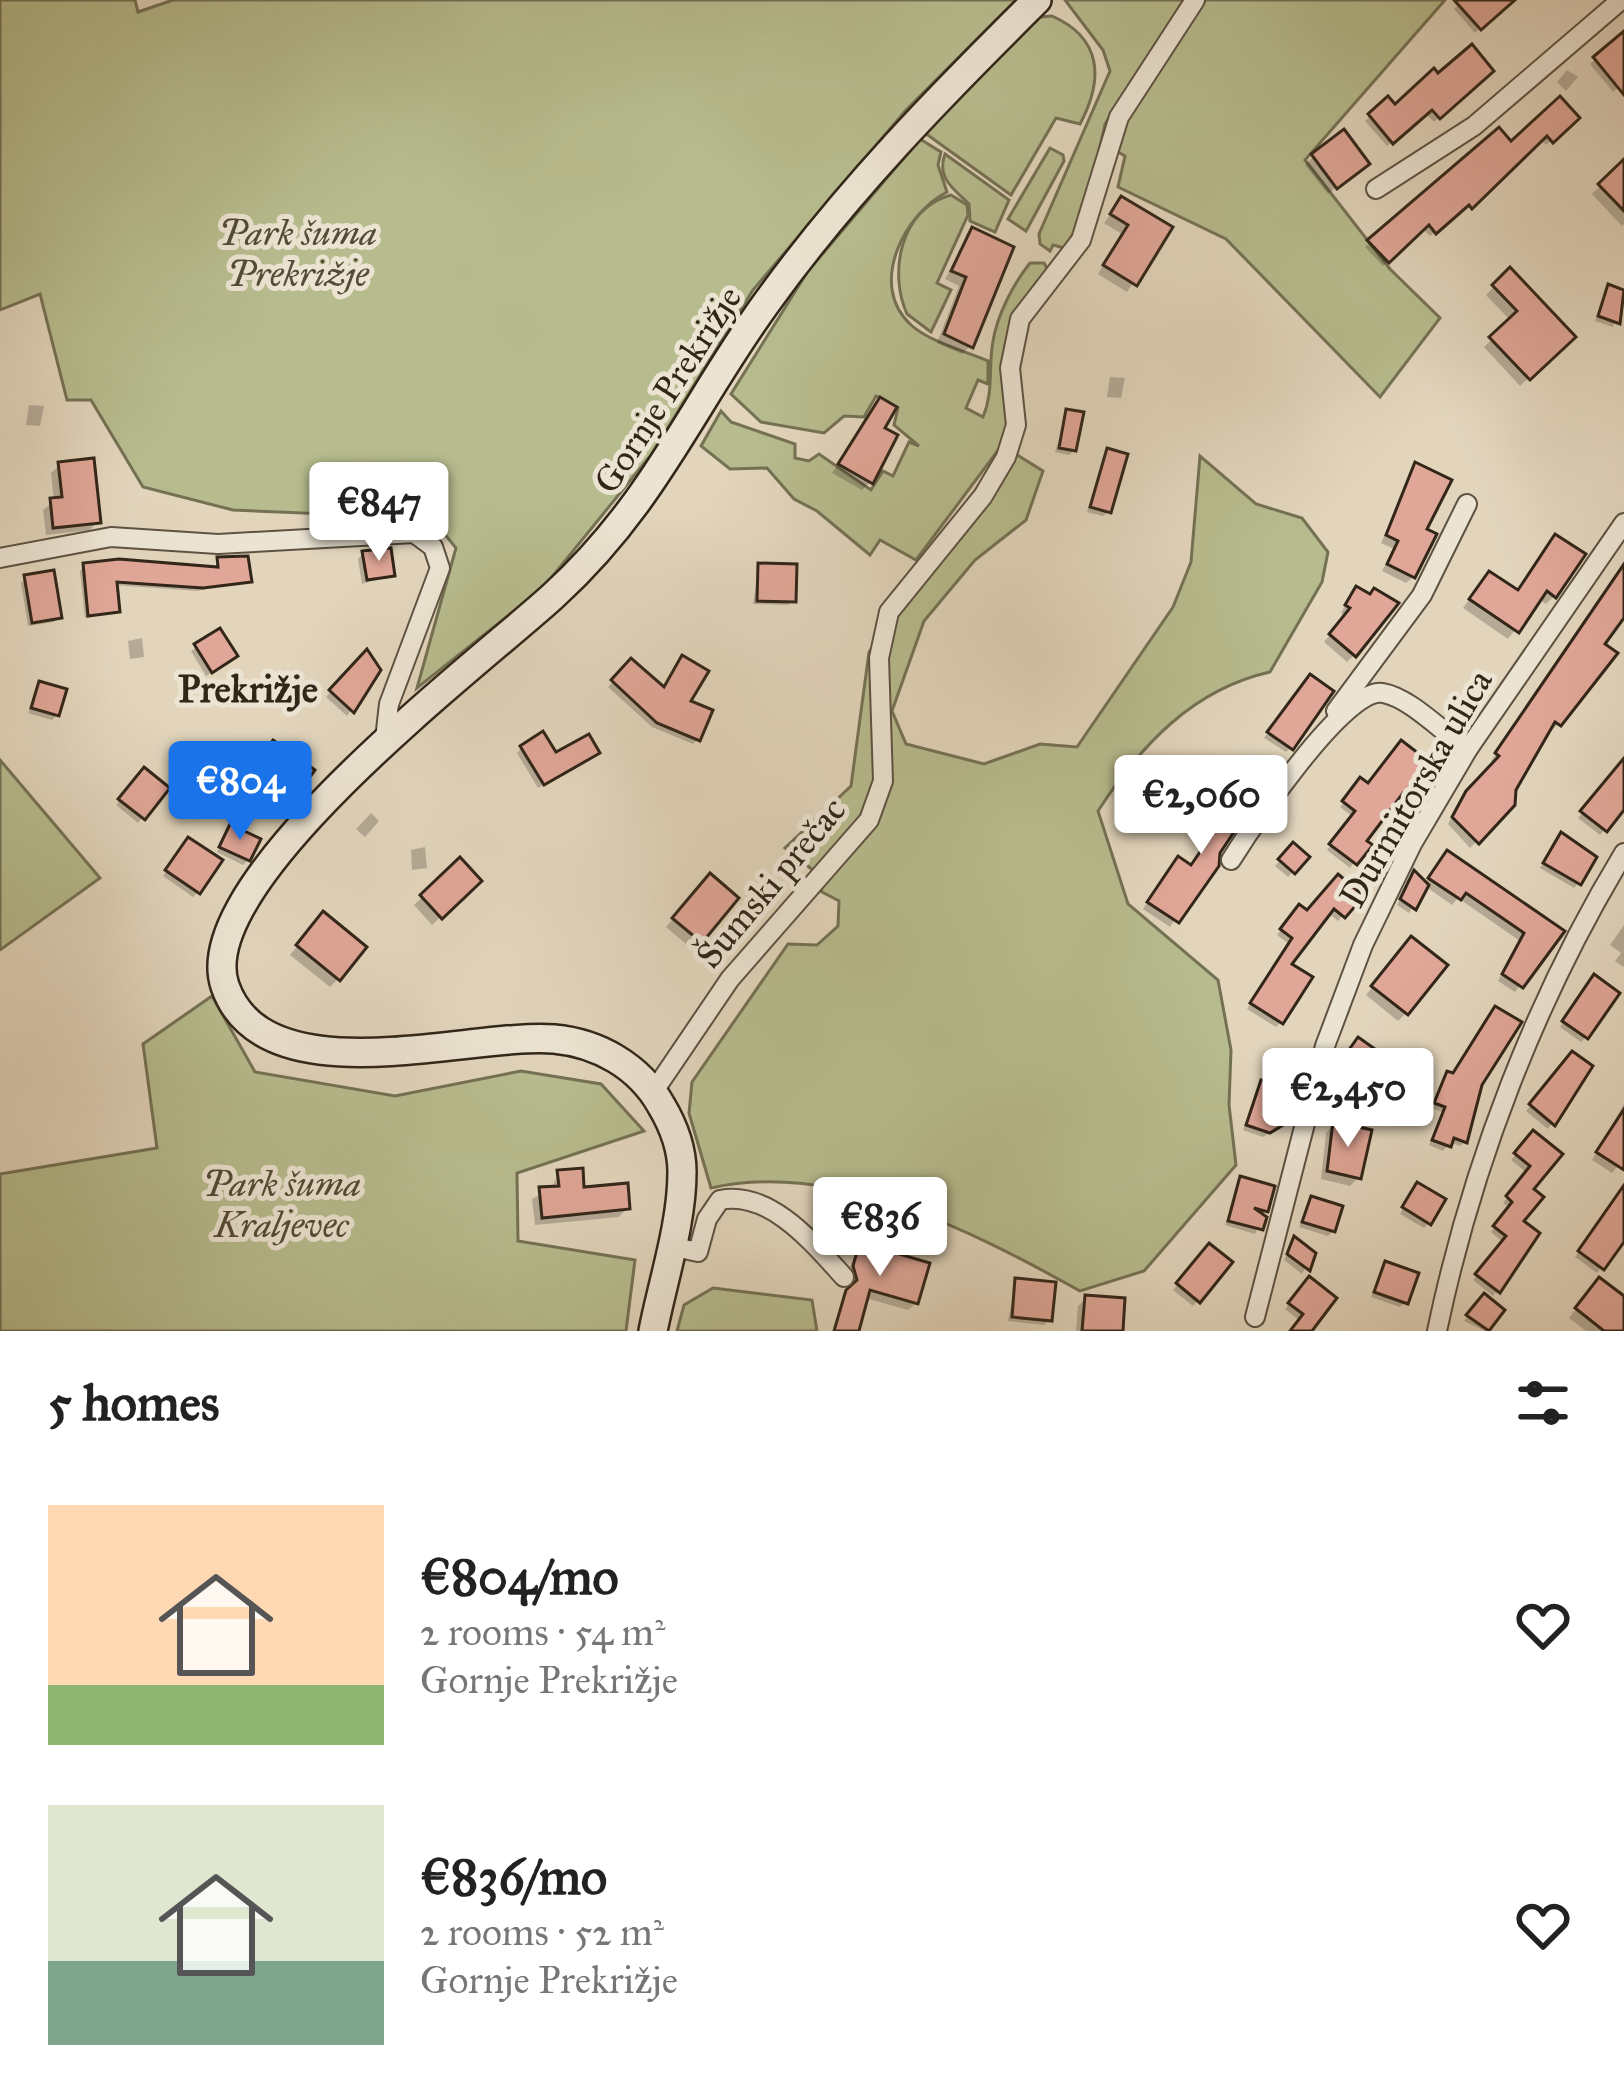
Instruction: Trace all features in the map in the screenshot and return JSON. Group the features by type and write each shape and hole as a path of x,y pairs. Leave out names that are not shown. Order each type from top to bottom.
{"street":[{"name":"Gornje Prekrižje","path":"652,1331 682,1168 678,1140 654,1091 641,1076 586,1045 550,1038 375,1053 275,1038 235,1005 220,965 224,934 239,904 293,836 385,739 599,550 653,486 763,308 838,206 1037,0"},
{"name":"Šumski prečac","path":"654,1091 730,979 868,820 884,781 878,658 889,612 983,496 1006,458 1016,425 1010,368 1021,319 1081,239 1119,117 1196,0"},
{"path":"1376,189 1474,126 1621,0"},
{"path":"1231,860 1333,721 1347,691 1422,595 1467,504"},
{"name":"Durmitorska ulica","path":"1255,1317 1315,1081 1349,977 1412,844 1468,749 1624,523"},
{"path":"0,558 112,537 218,544 414,533 433,547 440,568 389,704 385,739"},
{"path":"1333,721 1362,696 1382,692 1468,749"},
{"path":"1437,1331 1464,1220 1510,1084 1578,936 1624,853"},
{"path":"670,1246 698,1252 720,1200 739,1196 763,1203 844,1277"}],"green space":[{"name":"Park šuma Prekrižje","path":"0,0 135,0 138,12 173,0 1016,0 906,110 753,290 651,455 543,588 417,688 456,548 439,527 400,517 233,510 143,487 91,400 67,400 40,294 0,310"},
{"path":"1065,0 1187,0 1105,124 1085,215 1064,248 1053,245 1050,251 1040,244 1039,234 1110,71 1103,50"},
{"path":"1202,0 1445,0 1305,160 1390,269 1440,318 1380,397 1226,239 1118,187 1125,156 1111,148 1148,80"},
{"path":"1052,16 1069,25 1089,48 1094,61 1093,91 1080,124 1056,118 1011,195 925,133 1040,17"},
{"path":"920,139 941,152 938,165 947,192 917,216 906,233 892,271 892,290 898,309 919,331 988,361 988,384 978,380 966,408 983,417 988,398 995,331 1018,281 1030,263 1044,263 1049,272 1024,302 1005,441 916,560 880,540 870,555 817,511 794,499 767,468 730,469 701,446 721,411 731,422 795,444 795,458 809,461 819,454 871,490 883,471 893,476 909,442 919,446 894,425 898,408 876,396 864,417 844,416 824,433 761,422 731,394 808,271"},
{"path":"1050,148 1063,155 1064,161 1026,231 1008,219"},
{"path":"945,154 1009,200 995,232 970,221 969,204 945,176"},
{"path":"951,195 967,205 968,215 937,283 951,290 931,332 907,314 899,261 920,213"},
{"path":"1014,453 1043,471 1026,520 975,560 924,621 892,711 906,744 984,764 1040,744 1077,747 1173,607 1191,562 1200,456 1256,504 1302,518 1328,552 1322,582 1270,672 1242,680 1193,706 1132,764 1098,811 1128,904 1218,980 1231,1050 1229,1105 1236,1165 1144,1271 1080,1291 950,1225 855,1193 758,1182 711,1188 689,1113 692,1082 788,944 817,945 838,926 839,901 822,892 814,871 785,848 851,786 869,652"},
{"path":"0,760 100,878 0,950"},
{"name":"Park šuma Kraljevec","path":"212,996 255,1072 395,1096 521,1071 601,1084 644,1131 517,1173 518,1241 635,1260 626,1331 0,1331 0,1174 157,1148 143,1044"},
{"path":"713,1288 812,1300 817,1331 677,1331 684,1305"}],"building":[{"path":"1454,0 1515,0 1481,30"},
{"path":"1624,31 1624,95 1593,57"},
{"path":"1472,44 1494,71 1440,119 1432,110 1393,144 1368,114 1388,96 1395,104 1434,68 1438,73"},
{"path":"1560,96 1580,118 1553,143 1547,136 1472,209 1469,205 1436,234 1429,225 1389,263 1367,240 1499,127 1511,141"},
{"path":"1344,129 1370,164 1337,189 1311,154"},
{"path":"1624,159 1624,211 1598,184"},
{"path":"1121,196 1173,227 1137,286 1103,265 1128,225 1110,214"},
{"path":"972,227 1014,247 973,348 944,334 966,277 951,271"},
{"path":"1510,267 1576,337 1530,380 1489,337 1517,311 1492,285"},
{"path":"1608,284 1624,290 1620,324 1598,316"},
{"path":"880,397 897,407 885,428 898,435 873,484 838,464"},
{"path":"1066,409 1084,412 1076,451 1059,448"},
{"path":"1107,448 1128,454 1111,513 1090,507"},
{"path":"94,458 101,523 53,528 50,498 62,497 58,462"},
{"path":"1415,462 1452,480 1427,529 1437,534 1415,578 1387,564 1398,541 1386,535"},
{"path":"1555,534 1586,554 1556,598 1547,591 1519,633 1469,599 1489,571 1518,590"},
{"path":"391,548 395,576 367,580 362,551"},
{"path":"248,556 252,582 203,588 117,582 120,612 88,616 83,563 119,559 218,567 217,557"},
{"path":"758,563 797,564 796,602 757,601"},
{"path":"1624,564 1624,618 1605,644 1618,653 1561,726 1555,722 1516,790 1515,805 1479,844 1452,817 1466,791 1499,756 1495,753"},
{"path":"54,570 62,618 32,623 24,575"},
{"path":"1356,586 1370,594 1374,588 1399,603 1356,657 1329,634 1350,608 1345,605"},
{"path":"220,628 238,656 212,673 194,644"},
{"path":"367,649 381,670 354,713 329,690"},
{"path":"682,655 709,671 691,701 713,710 700,741 657,723 611,680 631,658 664,687"},
{"path":"1310,674 1334,691 1293,750 1267,732"},
{"path":"39,681 67,689 59,716 31,708"},
{"path":"543,731 556,752 589,734 600,753 544,785 520,746"},
{"path":"273,740 315,770 293,800 251,770"},
{"path":"1401,740 1435,766 1410,798 1403,793 1367,841 1373,845 1357,865 1329,844 1355,811 1342,801 1360,777 1368,783"},
{"path":"1624,758 1624,810 1607,832 1580,811"},
{"path":"144,767 170,788 145,820 118,799"},
{"path":"1231,782 1254,802 1220,853 1219,866 1179,923 1147,902 1178,856 1191,865 1211,836 1198,828"},
{"path":"230,824 261,839 250,861 219,847"},
{"path":"1561,832 1597,857 1581,885 1543,863"},
{"path":"188,837 223,860 200,894 165,870"},
{"path":"1293,842 1310,857 1295,874 1278,859"},
{"path":"1447,850 1565,931 1523,988 1502,974 1524,933 1466,893 1461,900 1428,878"},
{"path":"460,857 482,881 442,919 420,895"},
{"path":"1414,870 1429,885 1416,910 1400,899"},
{"path":"710,873 739,898 702,943 672,918"},
{"path":"1338,874 1364,896 1345,918 1334,909 1292,964 1313,977 1283,1024 1250,1003 1292,938 1280,929 1299,904 1307,910"},
{"path":"323,911 367,947 340,981 296,945"},
{"path":"1411,936 1448,965 1408,1015 1371,986"},
{"path":"1594,974 1620,993 1588,1039 1562,1021"},
{"path":"1495,1006 1522,1022 1482,1085 1467,1143 1454,1138 1451,1147 1432,1140 1445,1107 1434,1103 1447,1071 1453,1073"},
{"path":"1358,1037 1382,1054 1358,1088 1352,1083 1343,1114 1324,1102 1332,1074"},
{"path":"1572,1051 1593,1066 1555,1126 1529,1104"},
{"path":"1261,1080 1289,1090 1283,1125 1270,1133 1246,1125"},
{"path":"1624,1109 1624,1170 1596,1152"},
{"path":"1333,1121 1372,1130 1361,1179 1327,1171"},
{"path":"1533,1130 1563,1154 1534,1189 1544,1197 1524,1221 1540,1233 1500,1293 1475,1274 1506,1236 1493,1226 1512,1202 1506,1196 1530,1166 1514,1153"},
{"path":"583,1168 584,1187 628,1183 630,1209 542,1218 539,1187 559,1186 557,1170"},
{"path":"1240,1176 1275,1186 1268,1212 1254,1208 1267,1217 1263,1230 1228,1221"},
{"path":"1417,1182 1446,1199 1431,1225 1402,1207"},
{"path":"1624,1185 1624,1242 1604,1270 1578,1251"},
{"path":"1311,1196 1343,1206 1335,1232 1302,1222"},
{"path":"864,1227 887,1234 882,1249 930,1263 918,1304 870,1290 859,1331 834,1331 846,1290 857,1280 853,1266"},
{"path":"1294,1236 1316,1253 1310,1271 1287,1254"},
{"path":"1209,1243 1233,1262 1200,1303 1176,1283"},
{"path":"1385,1261 1419,1273 1408,1304 1374,1292"},
{"path":"1309,1276 1337,1298 1312,1331 1290,1331 1303,1314 1288,1303"},
{"path":"1599,1277 1624,1296 1624,1331 1604,1331 1575,1308"},
{"path":"1015,1278 1056,1282 1052,1321 1012,1317"},
{"path":"1484,1293 1505,1310 1489,1331 1466,1315"},
{"path":"1085,1295 1125,1298 1123,1331 1082,1331"}],"district":[{"name":"Prekrižje","path":"248,688"}]}
